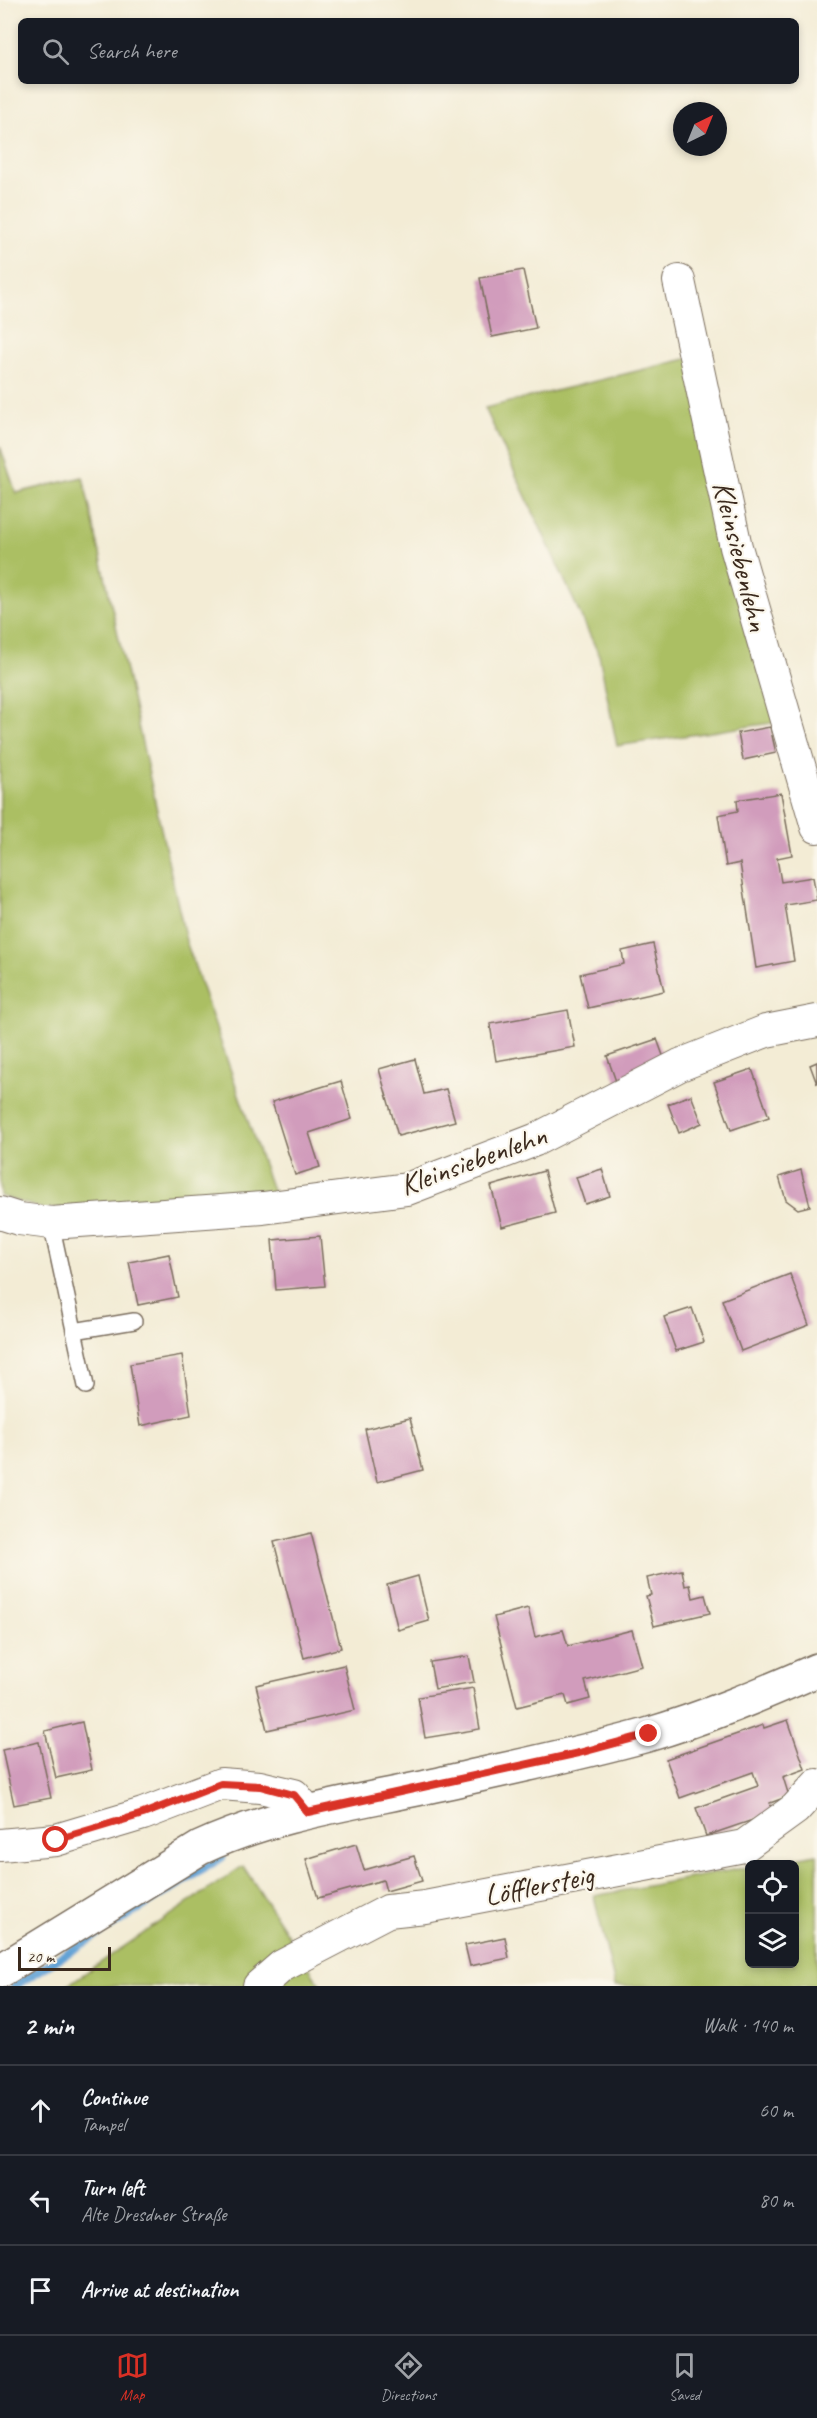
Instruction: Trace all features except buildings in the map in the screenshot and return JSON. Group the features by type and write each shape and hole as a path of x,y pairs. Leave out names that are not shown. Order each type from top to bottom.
{"street":[{"name":"Kleinsiebenlehn","path":"679,281 736,547 817,827"},
{"name":"Kleinsiebenlehn","path":"0,1214 51,1223 263,1208 407,1189 535,1140 680,1065 766,1031 817,1021"},
{"path":"0,1971 200,1848 228,1835 308,1812 579,1753 649,1734 724,1708 817,1671"},
{"path":"0,1845 56,1840 143,1814 221,1784 260,1786 294,1795 308,1812"},
{"name":"Löfflersteig","path":"259,1986 282,1966 388,1911 744,1846 795,1809 817,1785"}],"lane":[{"path":"51,1223 86,1386"},
{"path":"74,1331 134,1321"}],"green space":[{"path":"695,357 785,721 617,746 599,655 485,408"},
{"path":"0,446 16,493 83,477 186,941 274,1196 43,1209 0,1196"},
{"path":"817,1854 817,1986 615,1986 594,1896 745,1868 745,1968 799,1968 799,1860 785,1860"},
{"path":"243,1866 321,1986 66,1986"}],"waterway":[{"path":"14,1986 222,1857"}],"route":[{"path":"56,1840 143,1814 221,1784 260,1786 294,1795 308,1812 579,1753 649,1734"}]}
